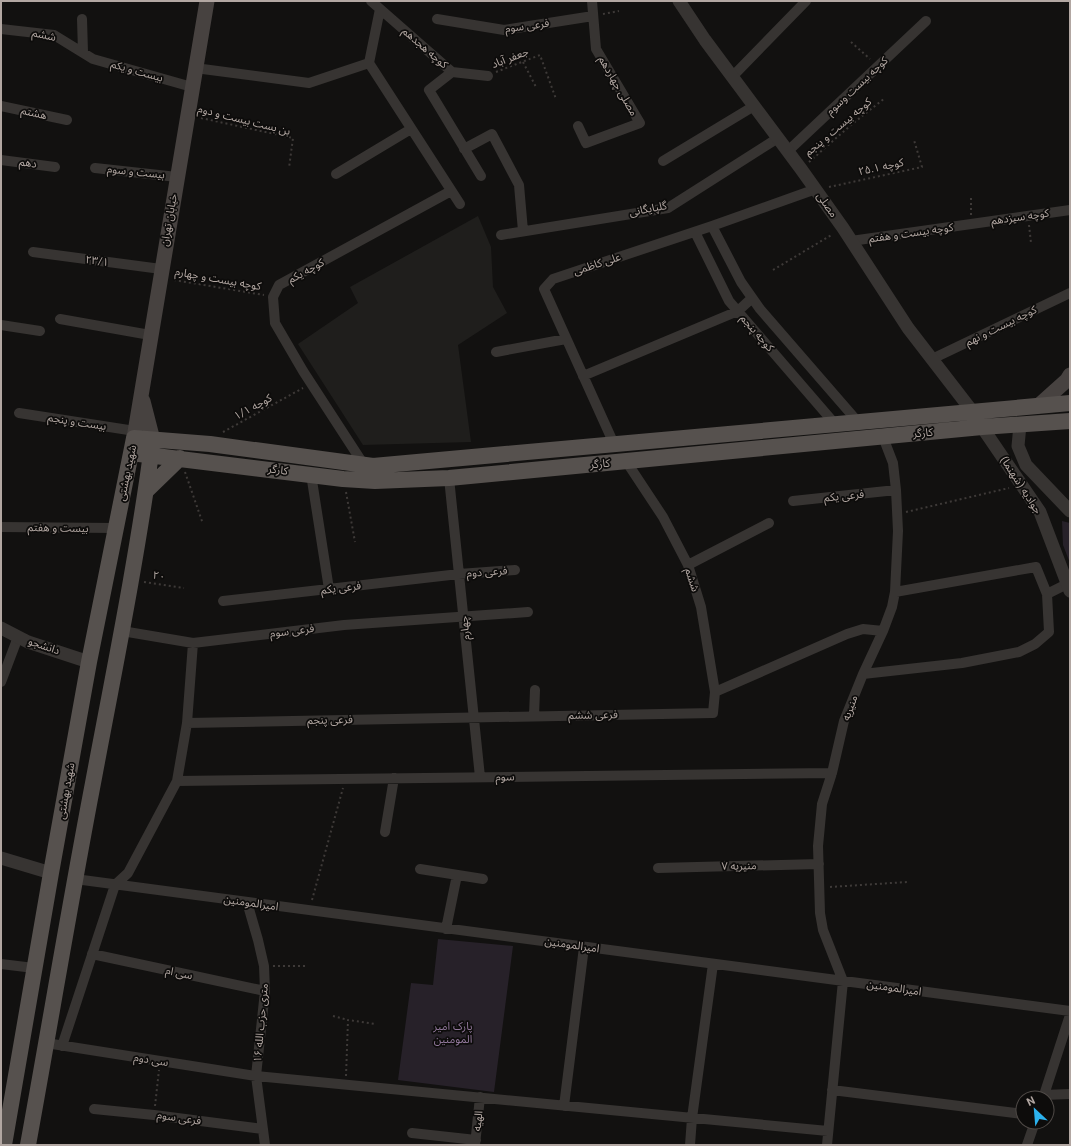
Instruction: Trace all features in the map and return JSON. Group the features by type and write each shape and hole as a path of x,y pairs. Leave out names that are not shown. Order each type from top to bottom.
{"main road":[{"name":"خیابان تهران","path":"133,441 206,1"},
{"path":"1038,406 1067,380 1070,375"},
{"path":"141,393 152,448"},
{"name":"کارگر","path":"152,448 210,444 373,466 1070,403"},
{"path":"972,412 982,427"},
{"name":"کارگر","path":"133,441 180,458 343,478 376,480 449,478 982,427 1070,422"},
{"name":"شهید بهشتی","path":"4,1145 89,662 133,441"},
{"name":"شهید بهشتی","path":"28,1145 75,880 122,631 152,448"},
{"path":"146,491 180,458"}],"street":[{"name":"کوچه هجدهم","path":"371,1 452,72 488,76"},
{"name":"مصلی چهاردهم","path":"578,126 586,143 640,123 596,49 592,1"},
{"name":"مصلی","path":"679,1 705,40 816,189 908,328 972,412"},
{"path":"732,77 806,1"},
{"path":"380,9 369,63 460,204"},
{"name":"فرعی سوم","path":"437,19 504,30 593,16"},
{"path":"82,19 83,52"},
{"name":"کوچه بیست وسوم","path":"788,151 926,21"},
{"name":"ششم","path":"1,29 54,35 83,52"},
{"name":"بیست و یکم","path":"83,52 93,59 192,87"},
{"path":"195,68 309,83 369,63"},
{"path":"452,72 429,90 481,176"},
{"name":"هشتم","path":"1,106 67,120"},
{"path":"663,161 754,106"},
{"path":"336,174 411,129"},
{"path":"464,149 492,134 519,185 523,230"},
{"name":"گلپایگانی","path":"501,235 523,230 668,208 778,138"},
{"name":"دهم","path":"1,160 55,167"},
{"name":"بیست و سوم","path":"95,168 177,177"},
{"name":"علی کاظمی","path":"614,444 544,289 553,279 695,232 816,189"},
{"name":"کوچه یکم","path":"273,297 279,285 451,191"},
{"name":"کوچه سیزدهم","path":"971,224 1070,210"},
{"name":"کوچه بیست و هفتم","path":"851,241 971,224"},
{"path":"712,226 741,282 752,298 858,422"},
{"name":"کوچه پنجم","path":"695,232 729,301 835,424"},
{"name":"۲۳/۱","path":"33,252 160,273"},
{"name":"کوچه بیست و نهم","path":"932,359 1070,293"},
{"path":"273,297 275,323 311,383 364,465"},
{"path":"583,376 738,311 752,298"},
{"path":"60,319 150,335"},
{"path":"1,325 40,331"},
{"path":"496,352 566,339"},
{"name":"بیست و پنجم","path":"19,413 133,441"},
{"path":"1020,425 1018,446 1026,465 1070,511"},
{"name":"جوادیه (شهنما)","path":"982,427 1040,512 1069,587"},
{"name":"منیریه","path":"843,981 823,930 820,913 818,846 822,804 832,773 844,721 863,674 883,631 896,592 896,490 893,463 883,437"},
{"name":"ششم","path":"626,461 663,517 688,565 701,607 715,692 713,713"},
{"path":"311,474 329,589"},
{"name":"چهارم","path":"449,478 480,778"},
{"name":"فرعی یکم","path":"793,501 896,490"},
{"path":"688,565 770,523"},
{"name":"بیست و هفتم","path":"1,527 115,528"},
{"path":"863,674 962,663 1020,652 1034,644 1049,632 1047,594 1036,567 896,592"},
{"name":"فرعی دوم","path":"459,574 515,570"},
{"name":"فرعی یکم","path":"223,601 459,574"},
{"path":"1047,594 1069,587"},
{"name":"فرعی سوم","path":"122,631 193,644 344,625 528,612"},
{"name":"دانشجو","path":"1,628 28,642 89,662"},
{"path":"715,692 847,634 863,629 883,631"},
{"path":"1,682 18,636"},
{"path":"62,1046 115,885 128,873 177,781 187,723 193,644"},
{"path":"534,716 535,690"},
{"name":"فرعی ششم","path":"474,718 713,713"},
{"name":"فرعی پنجم","path":"187,723 474,718"},
{"name":"سوم","path":"177,781 832,773"},
{"path":"385,832 394,778"},
{"path":"1,858 51,873"},
{"name":"منیریه ۷","path":"658,868 819,864"},
{"path":"420,870 483,879"},
{"path":"446,929 457,875"},
{"name":"امیرالمومنین","path":"75,880 1070,1011"},
{"name":"۱۶ متری حزب الله","path":"247,902 264,966 265,991 256,1076 265,1145"},
{"path":"564,1106 584,947"},
{"name":"سی ام","path":"92,954 265,991"},
{"path":"1,964 34,968"},
{"path":"690,1145 692,1118 713,964"},
{"path":"827,1145 843,981"},
{"path":"1045,1090 1070,1015"},
{"name":"سی دوم","path":"46,1043 256,1076 828,1131"},
{"path":"832,1090 1015,1113"},
{"path":"1055,1096 1070,1094"},
{"name":"الهیه","path":"476,1142 480,1098"},
{"name":"فرعی سوم","path":"94,1109 154,1115 263,1130"},
{"path":"1027,1145 1032,1130"},
{"path":"412,1133 476,1142"}],"path":[{"path":"593,16 619,11"},
{"path":"851,42 878,66"},
{"name":"جعفر آباد","path":"488,76 540,55 556,99"},
{"path":"523,62 536,88"},
{"name":"کوچه بیست و پنجم","path":"801,169 851,125 885,98"},
{"name":"بن بست بیست و دوم","path":"187,115 293,138 288,168"},
{"name":"کوچه ۲۵.۱","path":"816,189 922,167 914,140"},
{"path":"971,198 971,224"},
{"path":"1027,216 1031,244"},
{"path":"773,270 843,228"},
{"name":"کوچه بیست و چهارم","path":"160,273 273,297"},
{"name":"کوچه ۱/۱","path":"223,432 311,383"},
{"path":"180,458 203,524"},
{"path":"343,478 355,542"},
{"path":"897,514 1022,485"},
{"name":"۲۰","path":"131,580 184,588"},
{"path":"309,910 346,779"},
{"path":"820,888 906,882"},
{"path":"264,966 308,966"},
{"path":"333,1016 375,1024"},
{"path":"345,1084 348,1020"},
{"path":"154,1115 160,1061"}],"shaded area":[{"path":"478,216 491,247 493,287 507,313 458,345 471,442 363,445 298,344 358,303 350,287"}],"green space":[{"path":"1062,521 1070,523 1070,563 1063,545"},
{"name":"پارک امیر المومنین","path":"438,939 513,946 494,1092 398,1080 411,983 433,985"}]}
